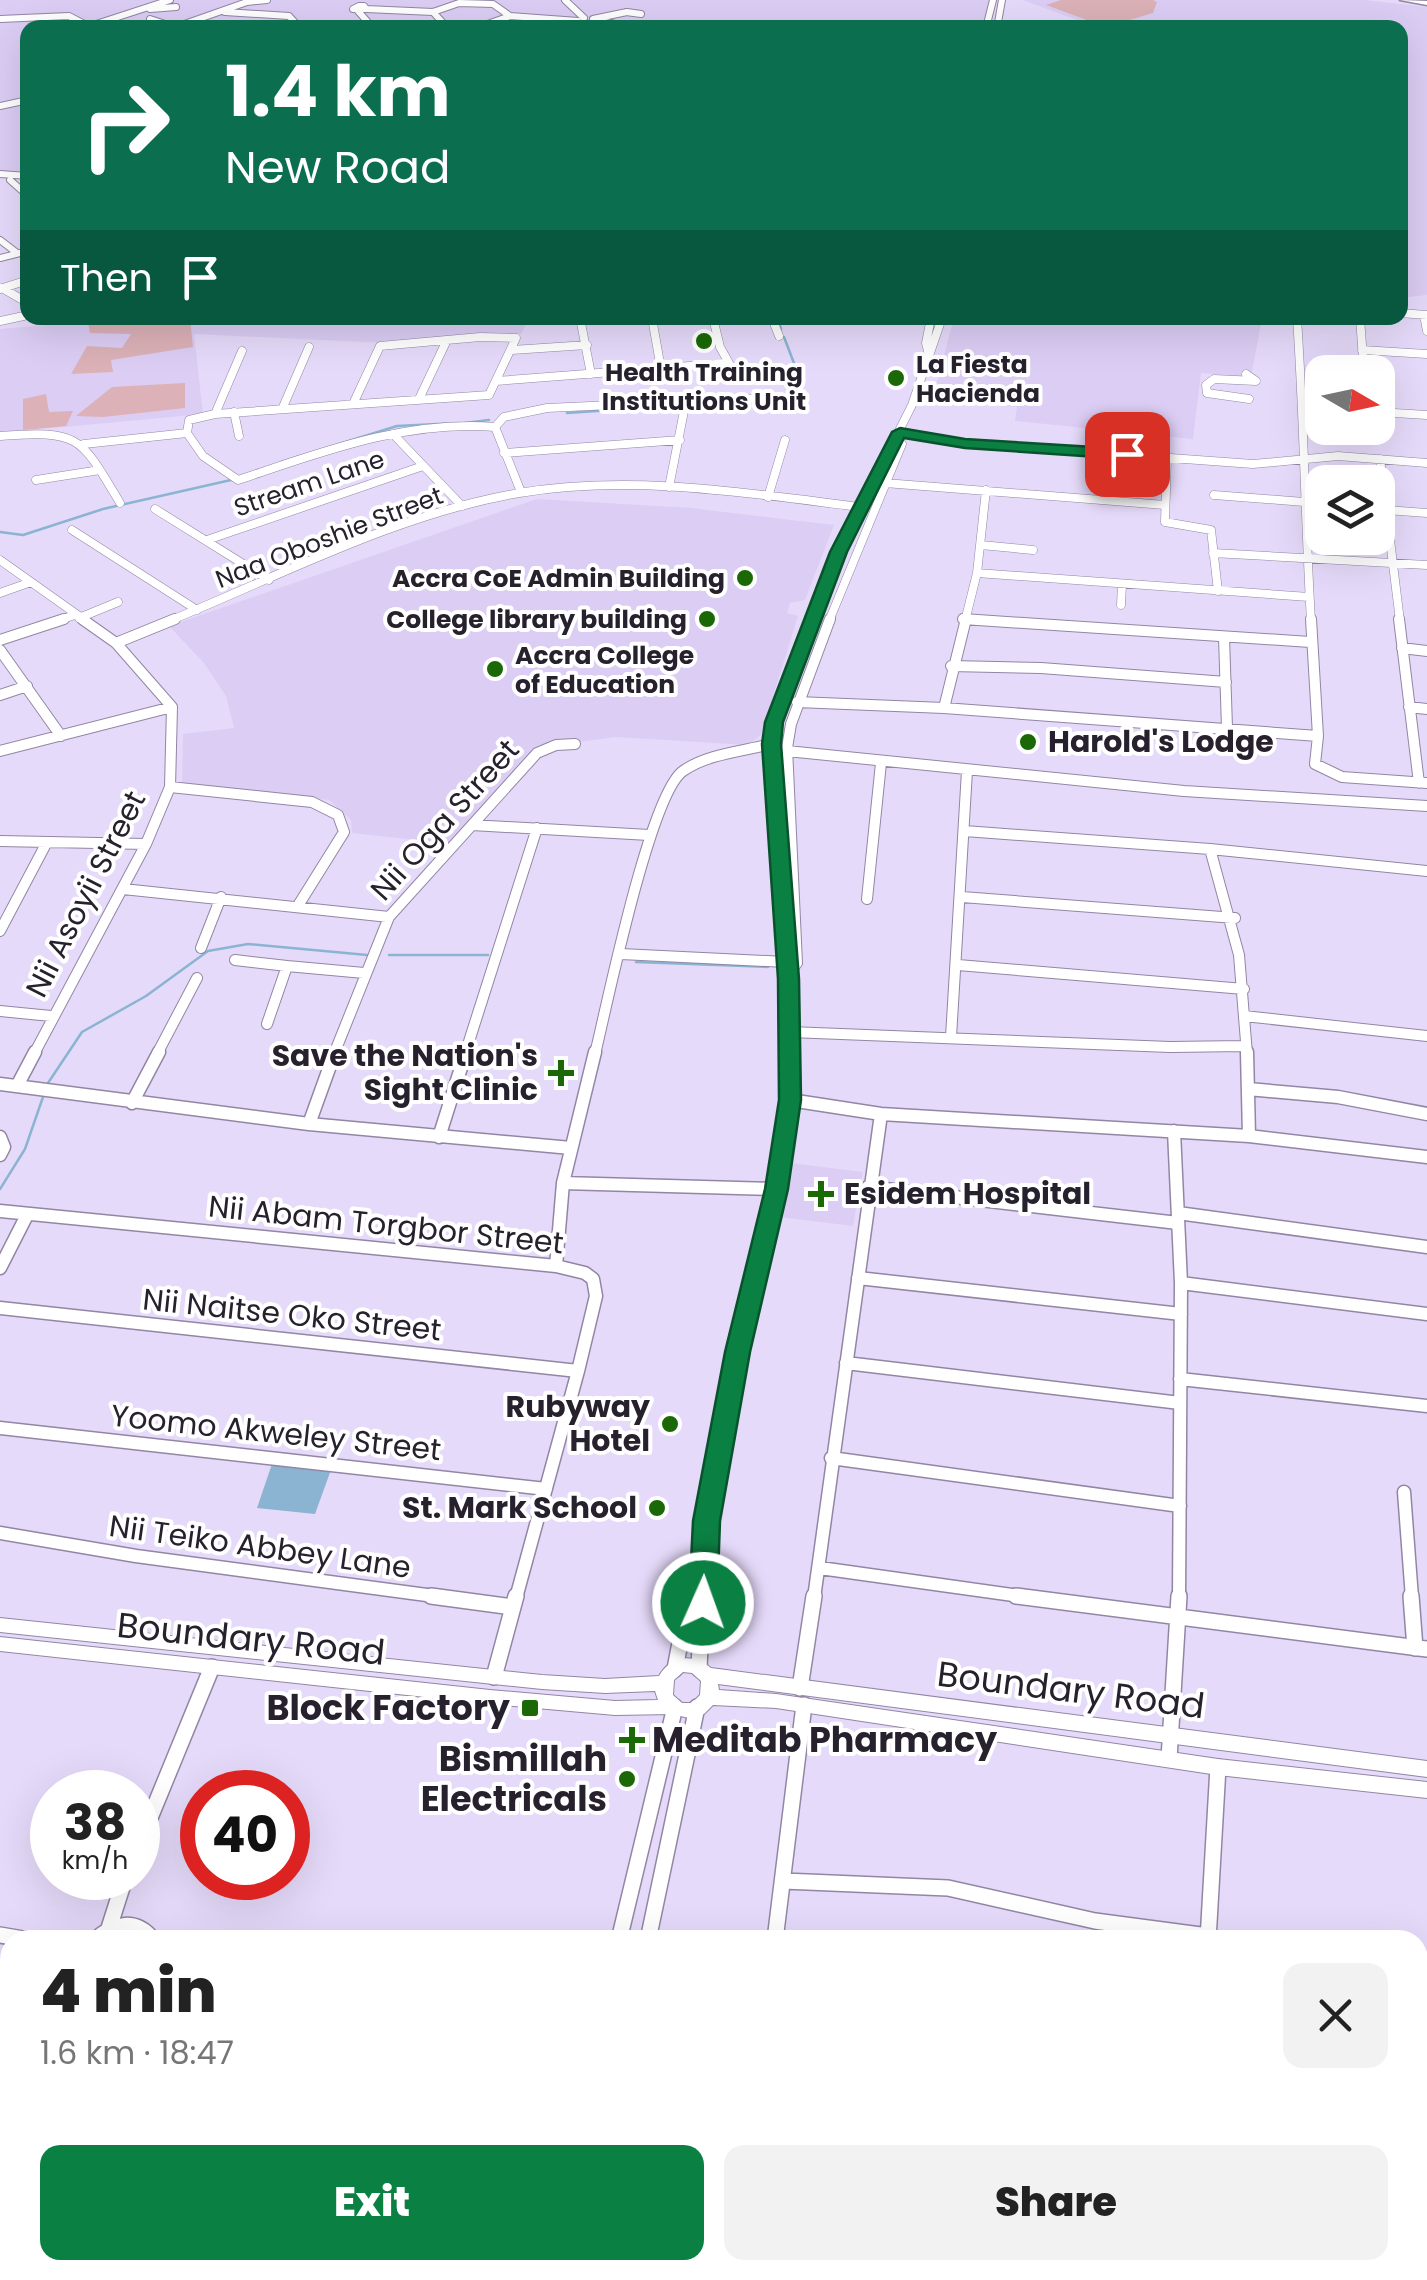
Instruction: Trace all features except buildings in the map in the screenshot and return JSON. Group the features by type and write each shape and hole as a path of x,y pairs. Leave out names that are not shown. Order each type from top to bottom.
{"highway":[{"path":"1404,0 1426,1"}],"main road":[{"name":"Boundary Road","path":"0,1626 494,1678 590,1685 662,1684"},
{"name":"Boundary Road","path":"0,1644 490,1698 616,1708 675,1708"},
{"path":"675,1669 703,1672 704,1702 675,1708 664,1698 662,1684 675,1669"},
{"name":"Boundary Road","path":"703,1672 802,1696 1218,1767 1427,1790"},
{"name":"Boundary Road","path":"704,1702 802,1696 1427,1769"}],"street":[{"path":"105,20 170,0"},
{"path":"194,20 243,1 267,0 250,20"},
{"path":"359,7 385,0 398,10"},
{"path":"565,0 586,20"},
{"path":"359,7 433,12 459,3 493,4 510,16"},
{"path":"146,8 161,11 176,6"},
{"path":"217,12 289,16 293,20"},
{"path":"433,12 440,20"},
{"path":"497,20 510,16 586,20 626,12"},
{"path":"0,20 69,16 75,20"},
{"path":"0,177 20,179"},
{"path":"10,180 20,189"},
{"path":"0,240 17,253"},
{"path":"0,258 20,252"},
{"path":"1426,315 1427,331"},
{"path":"582,325 591,374"},
{"path":"653,325 661,369"},
{"path":"496,381 728,363 715,325"},
{"path":"775,325 779,336"},
{"path":"928,355 930,325"},
{"path":"703,1672 706,1521 737,1352 776,1189 790,1100 787,975 771,744 782,702 838,552 898,434 941,325"},
{"path":"1297,325 1307,459 1304,502 1318,736 1315,764 1342,777 1423,783 1413,739 1391,555"},
{"path":"1360,325 1362,355"},
{"path":"354,404 376,348 512,337 516,342 489,395 215,414 189,420 187,434 202,456 232,478 392,434 460,425 494,427 504,417 547,408 784,398"},
{"path":"420,399 446,342"},
{"path":"512,350 587,345"},
{"path":"284,408 309,347"},
{"path":"1362,350 1427,354"},
{"path":"215,414 242,352"},
{"path":"1246,374 1256,382 1214,379 1206,385 1207,393 1249,399"},
{"path":"669,487 686,401"},
{"path":"234,412 239,436"},
{"path":"1395,413 1427,416"},
{"path":"494,427 522,492"},
{"path":"0,436 61,432 84,444 120,503"},
{"path":"84,444 187,434"},
{"path":"392,434 462,506"},
{"path":"898,434 965,443 1253,464 1307,459 1427,463"},
{"path":"787,975 797,963 788,752 791,724 853,557 902,444 898,434"},
{"path":"504,453 680,440"},
{"path":"768,497 785,440"},
{"path":"1166,456 1165,522 1211,530 1218,591"},
{"path":"1380,459 1381,465"},
{"name":"Stream Lane","path":"208,540 423,466"},
{"path":"36,480 100,470"},
{"path":"885,482 1164,504"},
{"name":"Naa Oboshie Street","path":"116,643 368,539 462,506 522,492 586,486 669,487 860,507"},
{"path":"944,708 977,573 986,490"},
{"path":"1214,495 1304,502"},
{"path":"155,509 269,580"},
{"path":"1395,511 1427,514"},
{"path":"72,530 197,610"},
{"path":"980,545 1033,550"},
{"path":"1214,553 1427,564"},
{"path":"0,560 116,643 172,706 0,751"},
{"path":"977,573 1309,597"},
{"path":"0,592 31,582"},
{"path":"1121,604 1122,584"},
{"path":"0,640 118,602"},
{"path":"963,618 1310,642"},
{"path":"1224,636 1227,728"},
{"path":"1402,648 1427,651"},
{"path":"0,650 61,736"},
{"path":"952,666 1226,682"},
{"path":"0,695 28,686"},
{"path":"782,702 944,708 1318,736"},
{"name":"Nii Asoyii Street","path":"16,1086 146,844 170,788 172,706"},
{"path":"1409,708 1427,708"},
{"path":"1413,739 1427,740"},
{"name":"Nii Oga Street","path":"309,1124 389,917 537,752 575,744"},
{"path":"556,1266 563,1183 649,835 680,772 707,760 771,744"},
{"path":"788,752 1216,794 1427,806"},
{"path":"867,898 881,763"},
{"path":"951,1037 967,771"},
{"path":"170,788 312,802 331,808 343,821 344,832 299,904"},
{"path":"472,825 649,835"},
{"path":"439,1137 537,828"},
{"path":"965,831 1210,849 1427,871"},
{"path":"0,841 146,844"},
{"path":"0,931 6,909 47,842"},
{"path":"1210,849 1234,918 1244,990 1250,1136"},
{"path":"123,888 299,904 389,917"},
{"path":"962,897 1234,918"},
{"path":"200,948 221,898"},
{"path":"621,954 786,962"},
{"path":"235,960 364,974"},
{"path":"958,965 1244,990"},
{"path":"267,1024 287,966"},
{"path":"132,1102 197,978"},
{"path":"0,1011 52,1016"},
{"path":"1244,1016 1427,1036"},
{"path":"790,1032 1170,1047 1244,1046"},
{"path":"0,1084 309,1124 571,1148"},
{"path":"1248,1089 1338,1097 1427,1114"},
{"path":"790,1100 880,1114 1250,1136 1427,1157"},
{"path":"776,1930 832,1458 880,1114"},
{"path":"1169,1759 1174,1737 1180,1506 1181,1283 1174,1131"},
{"path":"0,1137 4,1147 0,1155"},
{"path":"563,1183 776,1189"},
{"path":"868,1187 1427,1247"},
{"name":"Nii Abam Torgbor Street","path":"0,1211 556,1266 585,1273 595,1286 578,1371 494,1678"},
{"path":"0,1268 27,1215"},
{"path":"858,1278 1180,1314"},
{"path":"1181,1283 1427,1314"},
{"name":"Nii Naitse Oko Street","path":"0,1308 578,1371"},
{"path":"846,1363 1180,1403"},
{"path":"1180,1379 1427,1406"},
{"name":"Yoomo Akweley Street","path":"0,1428 546,1489"},
{"path":"832,1458 1180,1506"},
{"path":"820,1568 1421,1649 1404,1492"},
{"name":"Nii Teiko Abbey Lane","path":"0,1533 136,1556 513,1607"},
{"path":"675,1669 684,1622 704,1580"},
{"path":"160,1793 212,1667"},
{"path":"650,1930 704,1702"},
{"path":"621,1930 675,1708"},
{"path":"1208,1930 1218,1767"},
{"path":"784,1881 948,1888 1095,1921 1155,1930"},
{"path":"109,1928 119,1900"},
{"path":"106,1930 137,1925 143,1930"}],"shaded area":[{"path":"0,0 997,0 992,20 20,20 20,173 0,172"},
{"path":"1022,0 1364,0 1427,7 1427,295 1408,297 1408,20 1078,20"},
{"path":"1061,0 1157,2 1153,13 1130,20 1087,20 1046,5"},
{"path":"46,325 526,325 521,334 385,343 194,334 203,414 0,433 0,329"},
{"path":"89,325 191,325 193,347 111,360 113,372 71,374 87,346 122,348 131,334 90,333"},
{"path":"952,325 1261,325 1251,377 1201,373 1193,439 1015,421 1017,407 932,400"},
{"path":"185,383 185,408 76,416 112,387"},
{"path":"46,394 49,412 73,411 66,426 23,430 23,399"},
{"name":"Accra College of Education","path":"537,499 691,508 834,525 805,600 790,603 787,613 798,616 761,735 748,745 616,737 541,747 452,844 352,833 351,820 329,800 182,785 183,734 234,728 226,696 204,663 169,626"},
{"name":"Esidem Hospital","path":"791,1163 863,1172 853,1226 779,1217"}],"water":[{"path":"273,1461 332,1467 315,1514 257,1508"}],"waterway":[{"path":"780,325 781,329"},
{"path":"752,402 802,397 800,379 784,337"},
{"path":"567,413 673,406"},
{"path":"465,423 489,420"},
{"path":"281,462 397,426 457,423"},
{"path":"0,532 23,535 103,509 231,480"},
{"path":"48,1083 82,1032 146,996 208,951 248,944 367,955"},
{"path":"389,955 488,955"},
{"path":"636,962 768,967"},
{"path":"0,1189 25,1149 43,1097"}],"place":[{"name":"Health Training Institutions Unit","path":"704,341"},
{"name":"La Fiesta Hacienda","path":"896,378"},
{"name":"Accra CoE Admin Building","path":"745,578"},
{"name":"College library building","path":"707,619"},
{"name":"Accra College of Education","path":"495,669"},
{"name":"Harold's Lodge","path":"1028,742"},
{"name":"Save the Nation's Sight Clinic","path":"561,1073"},
{"name":"Esidem Hospital","path":"821,1194"},
{"name":"Rubyway Hotel","path":"670,1424"},
{"name":"St. Mark School","path":"657,1508"},
{"name":"Block Factory","path":"530,1708"},
{"name":"Meditab Pharmacy","path":"632,1740"},
{"name":"Bismillah Electricals","path":"627,1779"}],"route":[{"path":"703,1603 706,1521 737,1352 776,1189 790,1100 788,979 771,744 774,722 838,552 900,432 965,443 1127,454"}]}
